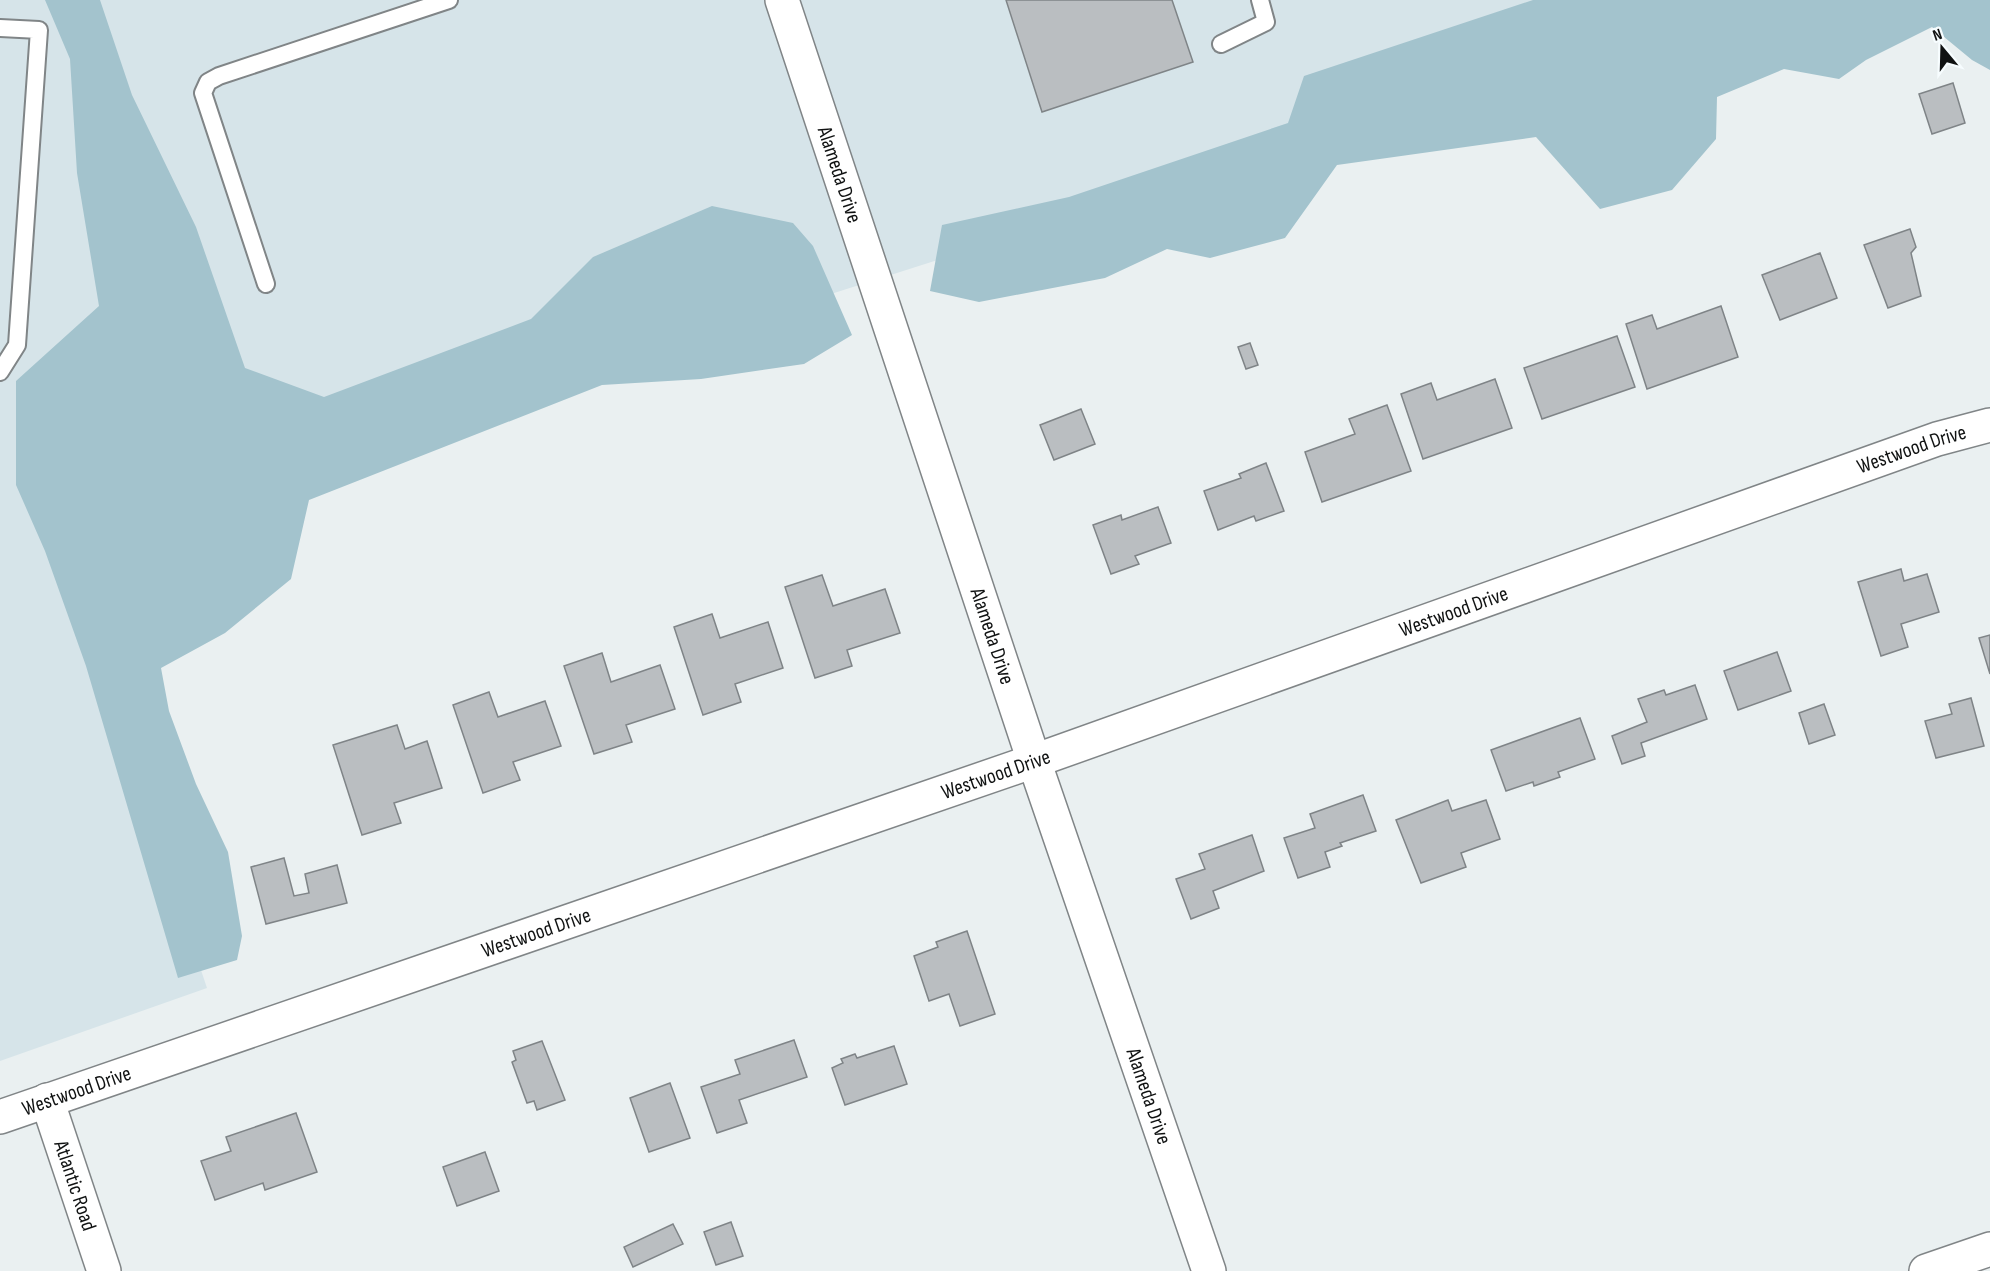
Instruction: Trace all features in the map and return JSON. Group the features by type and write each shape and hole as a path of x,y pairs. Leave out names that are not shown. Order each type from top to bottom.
{"street":[{"name":"Alameda Drive","path":"782,0 1034,761 1209,1271"},
{"name":"Westwood Drive","path":"0,1117 1034,761 1937,439 1990,425"},
{"name":"Atlantic Road","path":"47,1100 105,1271"},
{"path":"1926,1271 1990,1249"}],"lane":[{"path":"266,284 203,93 208,82 219,76 449,0"},
{"path":"1221,44 1266,22 1260,0"},
{"path":"0,28 39,30 17,345 0,372"}],"shaded area":[{"path":"0,0 1754,0 228,486 51,524 207,988 0,1061"},
{"path":"45,0 100,0 132,95 196,227 245,368 324,397 531,319 593,257 712,206 793,223 813,246 852,335 804,364 701,379 602,385 309,500 291,579 225,633 161,668 169,711 196,784 228,852 242,936 237,960 178,978 86,666 45,551 16,485 16,381 99,306 77,173 70,59"},
{"path":"1533,0 1990,0 1990,70 1972,60 1932,27 1866,60 1839,79 1784,69 1717,97 1716,139 1672,190 1600,209 1536,137 1337,165 1285,238 1210,258 1167,249 1105,278 979,302 930,291 942,225 1069,197 1288,123 1304,76"}],"building":[{"path":"1006,0 1172,0 1193,62 1042,112"},
{"path":"1953,83 1965,123 1932,134 1919,94"},
{"path":"1910,229 1916,247 1911,253 1921,296 1888,308 1864,245"},
{"path":"1820,253 1837,298 1780,320 1762,275"},
{"path":"1721,306 1738,357 1647,389 1626,324 1652,315 1657,329"},
{"path":"1617,336 1635,387 1542,419 1524,368"},
{"path":"1250,343 1258,365 1246,369 1238,347"},
{"path":"1495,379 1512,428 1423,459 1401,394 1431,383 1437,400"},
{"path":"1387,405 1411,471 1322,502 1305,452 1355,434 1349,419"},
{"path":"1081,409 1095,444 1054,460 1040,425"},
{"path":"1266,463 1284,511 1256,521 1254,516 1218,530 1204,491 1241,478 1239,474"},
{"path":"1158,507 1171,543 1135,556 1139,564 1111,574 1093,525 1121,515 1122,520"},
{"path":"1901,569 1904,581 1927,574 1939,612 1901,624 1908,647 1881,656 1858,582"},
{"path":"822,575 833,606 885,589 900,633 847,650 852,666 815,678 785,587"},
{"path":"712,614 720,638 768,622 783,668 735,684 741,702 703,715 674,627"},
{"path":"1990,635 1990,674 1979,638"},
{"path":"1777,652 1791,691 1738,710 1724,671"},
{"path":"602,653 611,682 660,665 675,709 626,725 632,742 594,754 564,666"},
{"path":"1695,685 1707,719 1641,743 1645,756 1622,764 1612,736 1647,722 1638,699 1664,690 1666,695"},
{"path":"489,692 498,717 545,701 561,746 513,762 520,780 483,793 453,705"},
{"path":"1971,698 1984,746 1936,758 1925,721 1952,714 1949,704"},
{"path":"1824,704 1835,735 1809,744 1799,713"},
{"path":"1580,718 1595,759 1558,772 1560,777 1534,786 1533,782 1506,791 1491,750"},
{"path":"397,725 405,749 427,741 442,788 394,803 401,823 362,835 333,745"},
{"path":"1363,795 1376,831 1340,843 1342,846 1325,852 1330,867 1298,878 1284,838 1315,828 1310,814"},
{"path":"1448,800 1452,811 1486,800 1500,839 1461,853 1466,867 1421,883 1396,820"},
{"path":"1252,835 1264,871 1213,891 1219,908 1191,919 1176,879 1205,869 1199,854"},
{"path":"284,858 294,896 309,893 305,874 337,865 347,903 266,924 251,867"},
{"path":"967,931 995,1014 960,1026 949,994 929,1001 914,956 938,947 936,942"},
{"path":"794,1040 807,1077 739,1100 747,1123 717,1133 701,1087 740,1074 735,1060"},
{"path":"542,1041 565,1100 537,1110 534,1101 527,1103 512,1062 516,1060 513,1051"},
{"path":"894,1046 907,1084 845,1105 832,1068 843,1063 841,1059 855,1054 857,1058"},
{"path":"670,1083 690,1138 649,1152 630,1098"},
{"path":"296,1113 317,1172 265,1190 263,1183 215,1200 201,1161 231,1151 226,1137"},
{"path":"485,1152 499,1191 457,1206 443,1167"},
{"path":"731,1222 743,1256 716,1265 704,1232"},
{"path":"673,1224 683,1244 633,1267 624,1247"}]}
